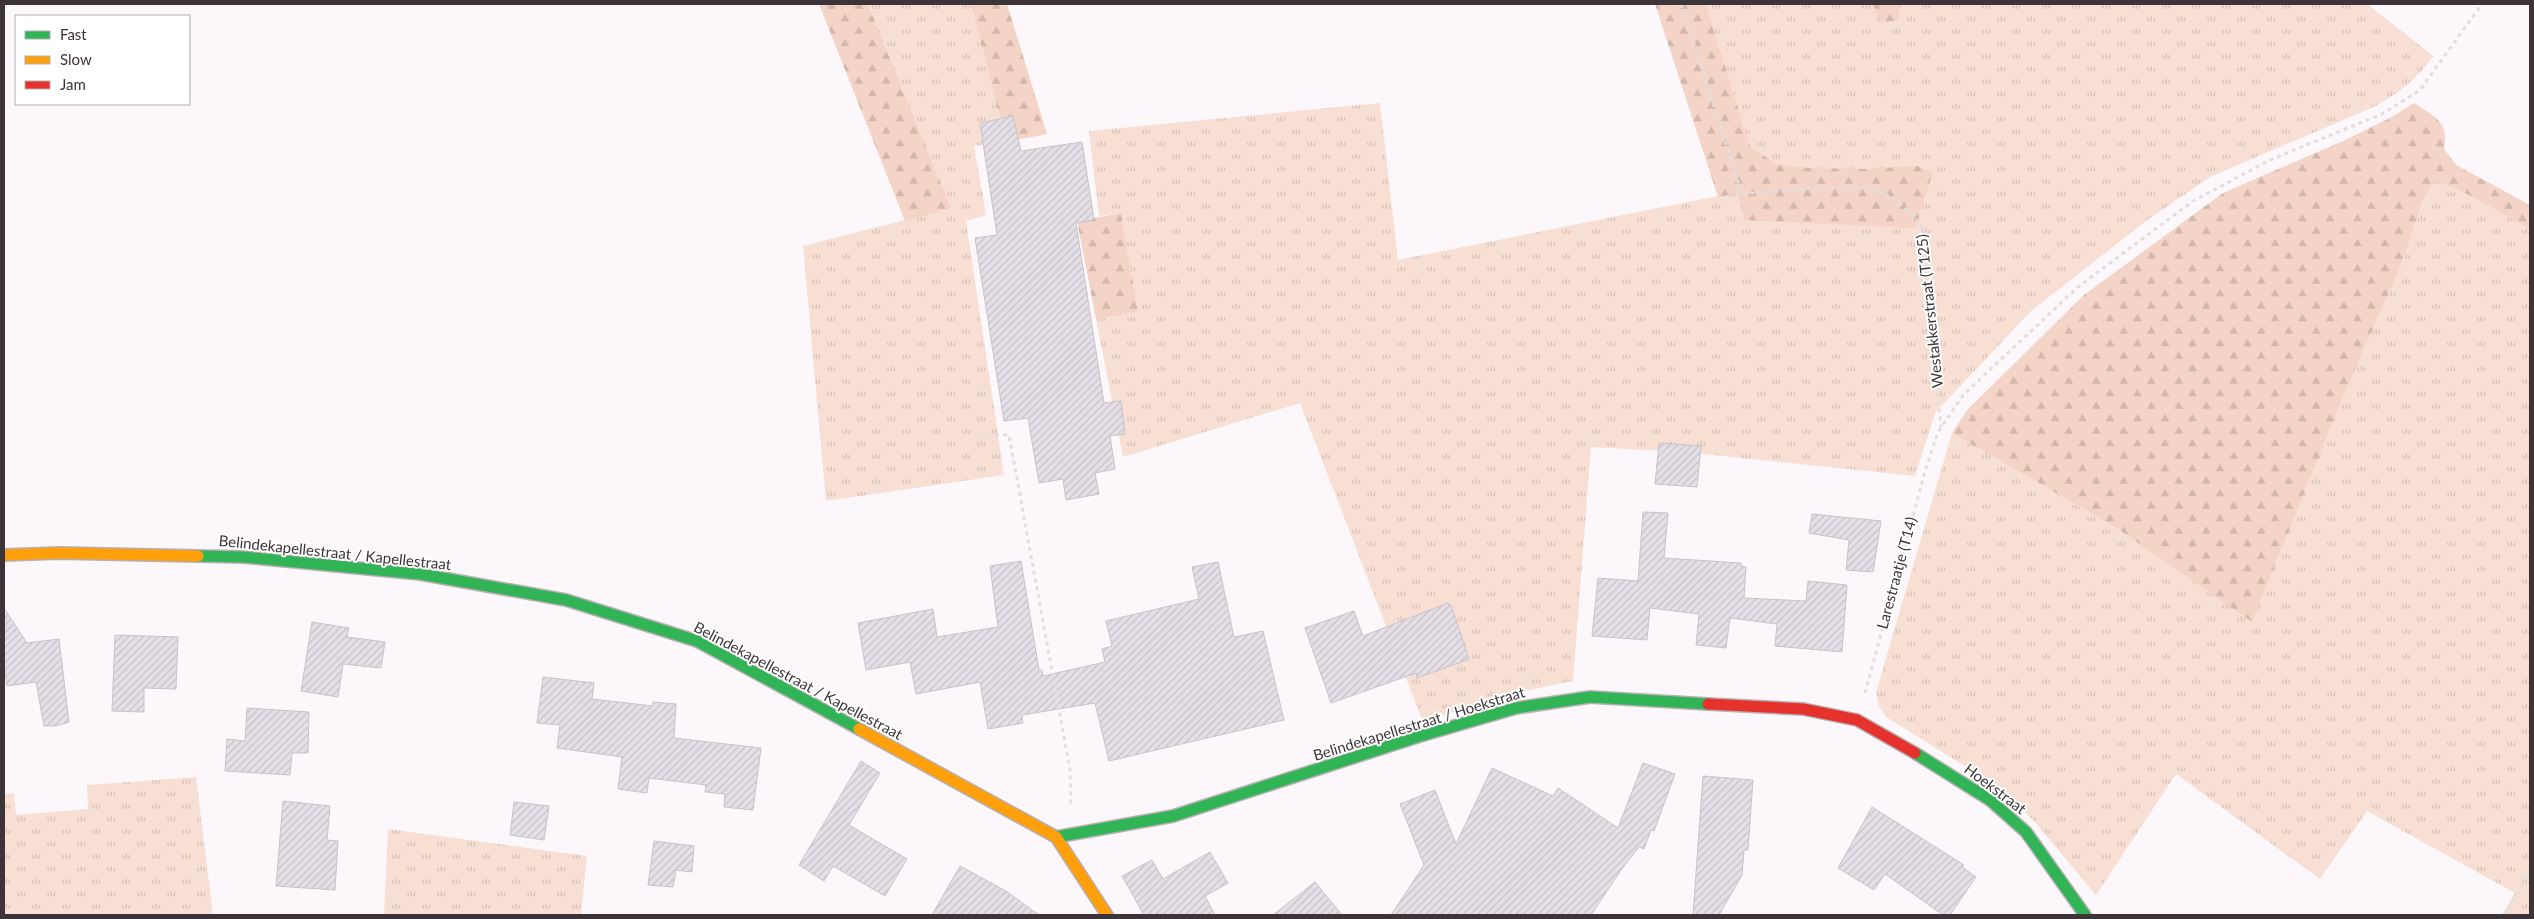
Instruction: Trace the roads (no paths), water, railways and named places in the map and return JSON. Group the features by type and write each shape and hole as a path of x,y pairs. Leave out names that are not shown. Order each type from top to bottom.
{"street":[{"name":"Belindekapellestraat / Kapellestraat","path":"4,555 59,553 244,557 420,574 566,600 697,641 1056,837"},
{"name":"Belindekapellestraat / Hoekstraat","path":"1056,837 1173,816 1420,736 1516,708 1590,697 1803,709 1857,720"},
{"name":"Hoekstraat","path":"1857,720 1940,767 1990,800 2026,832 2085,915"},
{"path":"1056,837 1107,915"}]}
